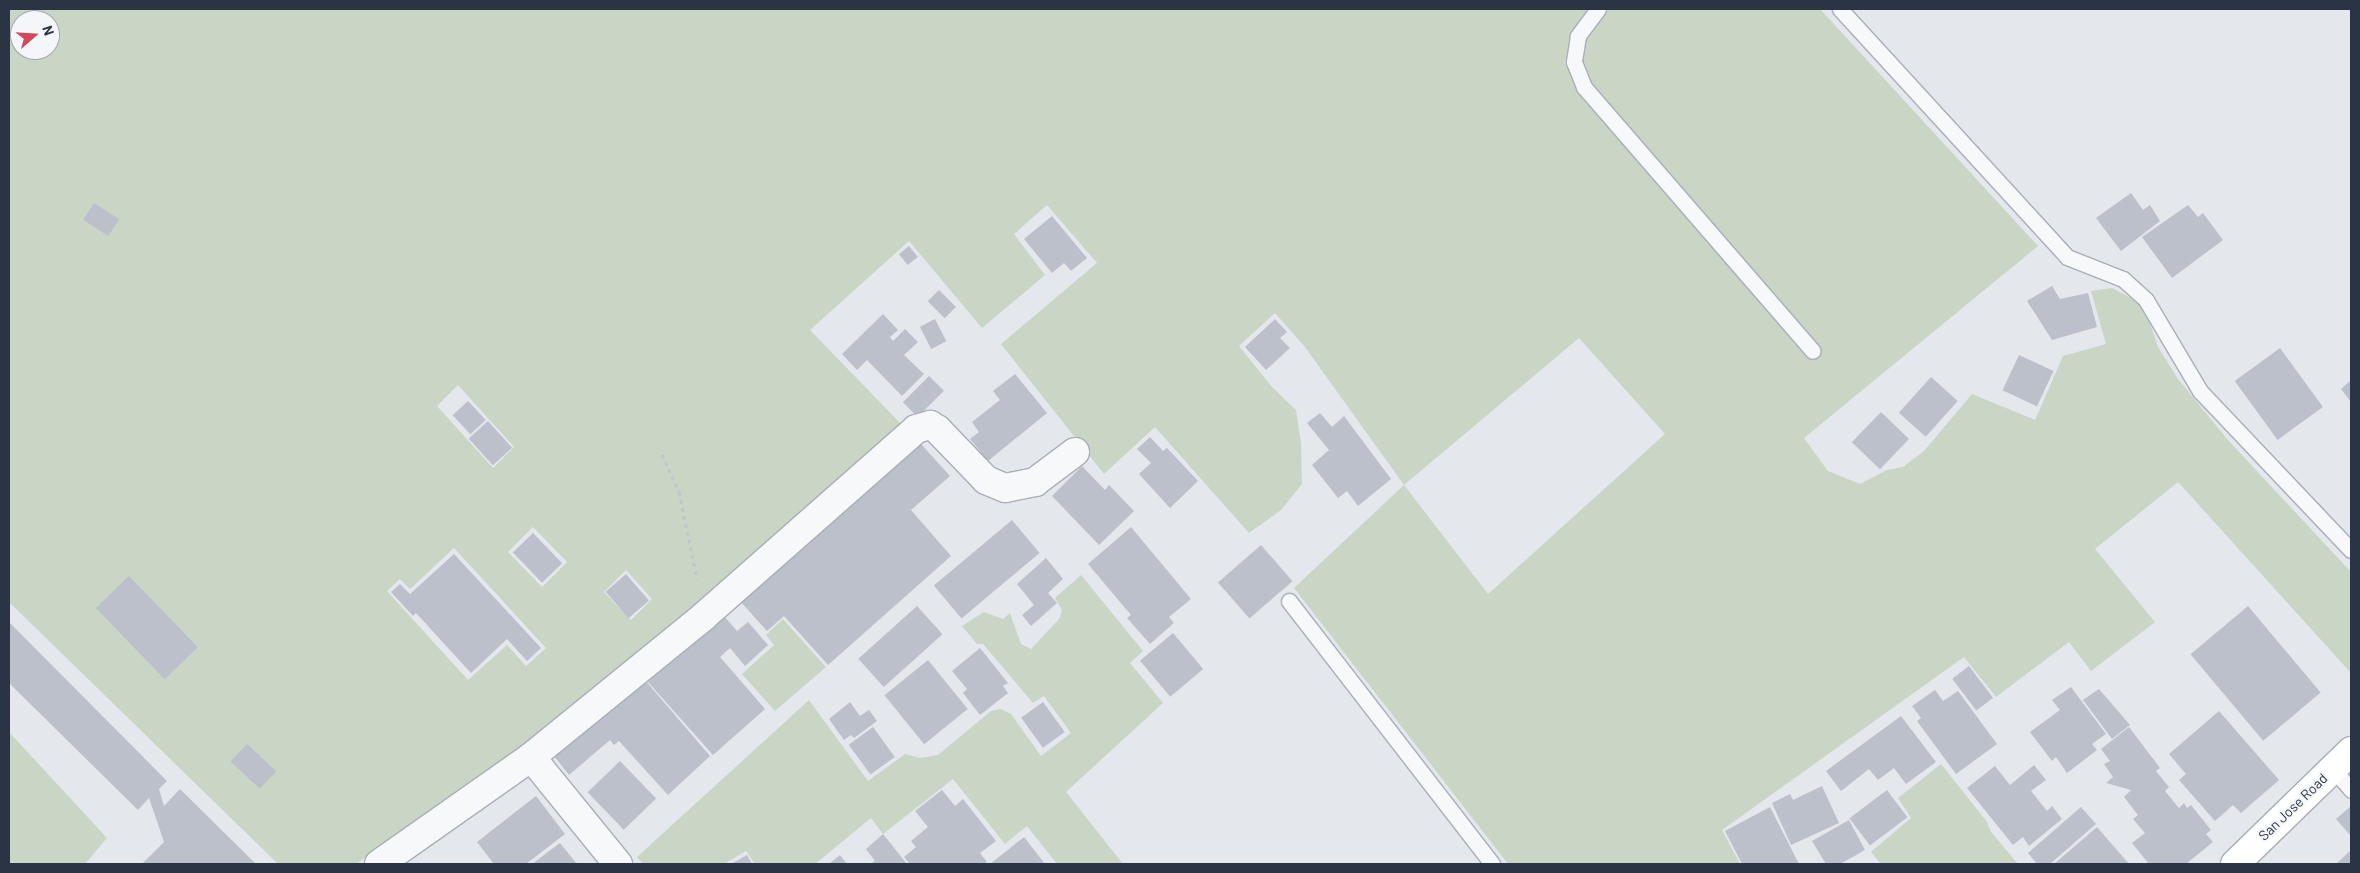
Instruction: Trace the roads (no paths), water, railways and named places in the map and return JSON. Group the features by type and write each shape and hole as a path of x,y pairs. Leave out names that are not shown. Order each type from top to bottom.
{"street":[{"path":"379,864 532,757 703,617 916,428 930,425 937,429 986,480 1005,488 1034,482 1075,452"},
{"path":"532,757 618,864"},
{"name":"San Jose Road","path":"2235,864 2342,760"}],"lane":[{"path":"1598,9 1578,36 1574,62 1584,87 1813,351"},
{"path":"1840,9 2067,257 2123,279 2146,300 2162,323 2172,349 2200,391 2351,550"},
{"path":"1289,602 1492,864"},
{"path":"2342,760 2351,790"}]}
